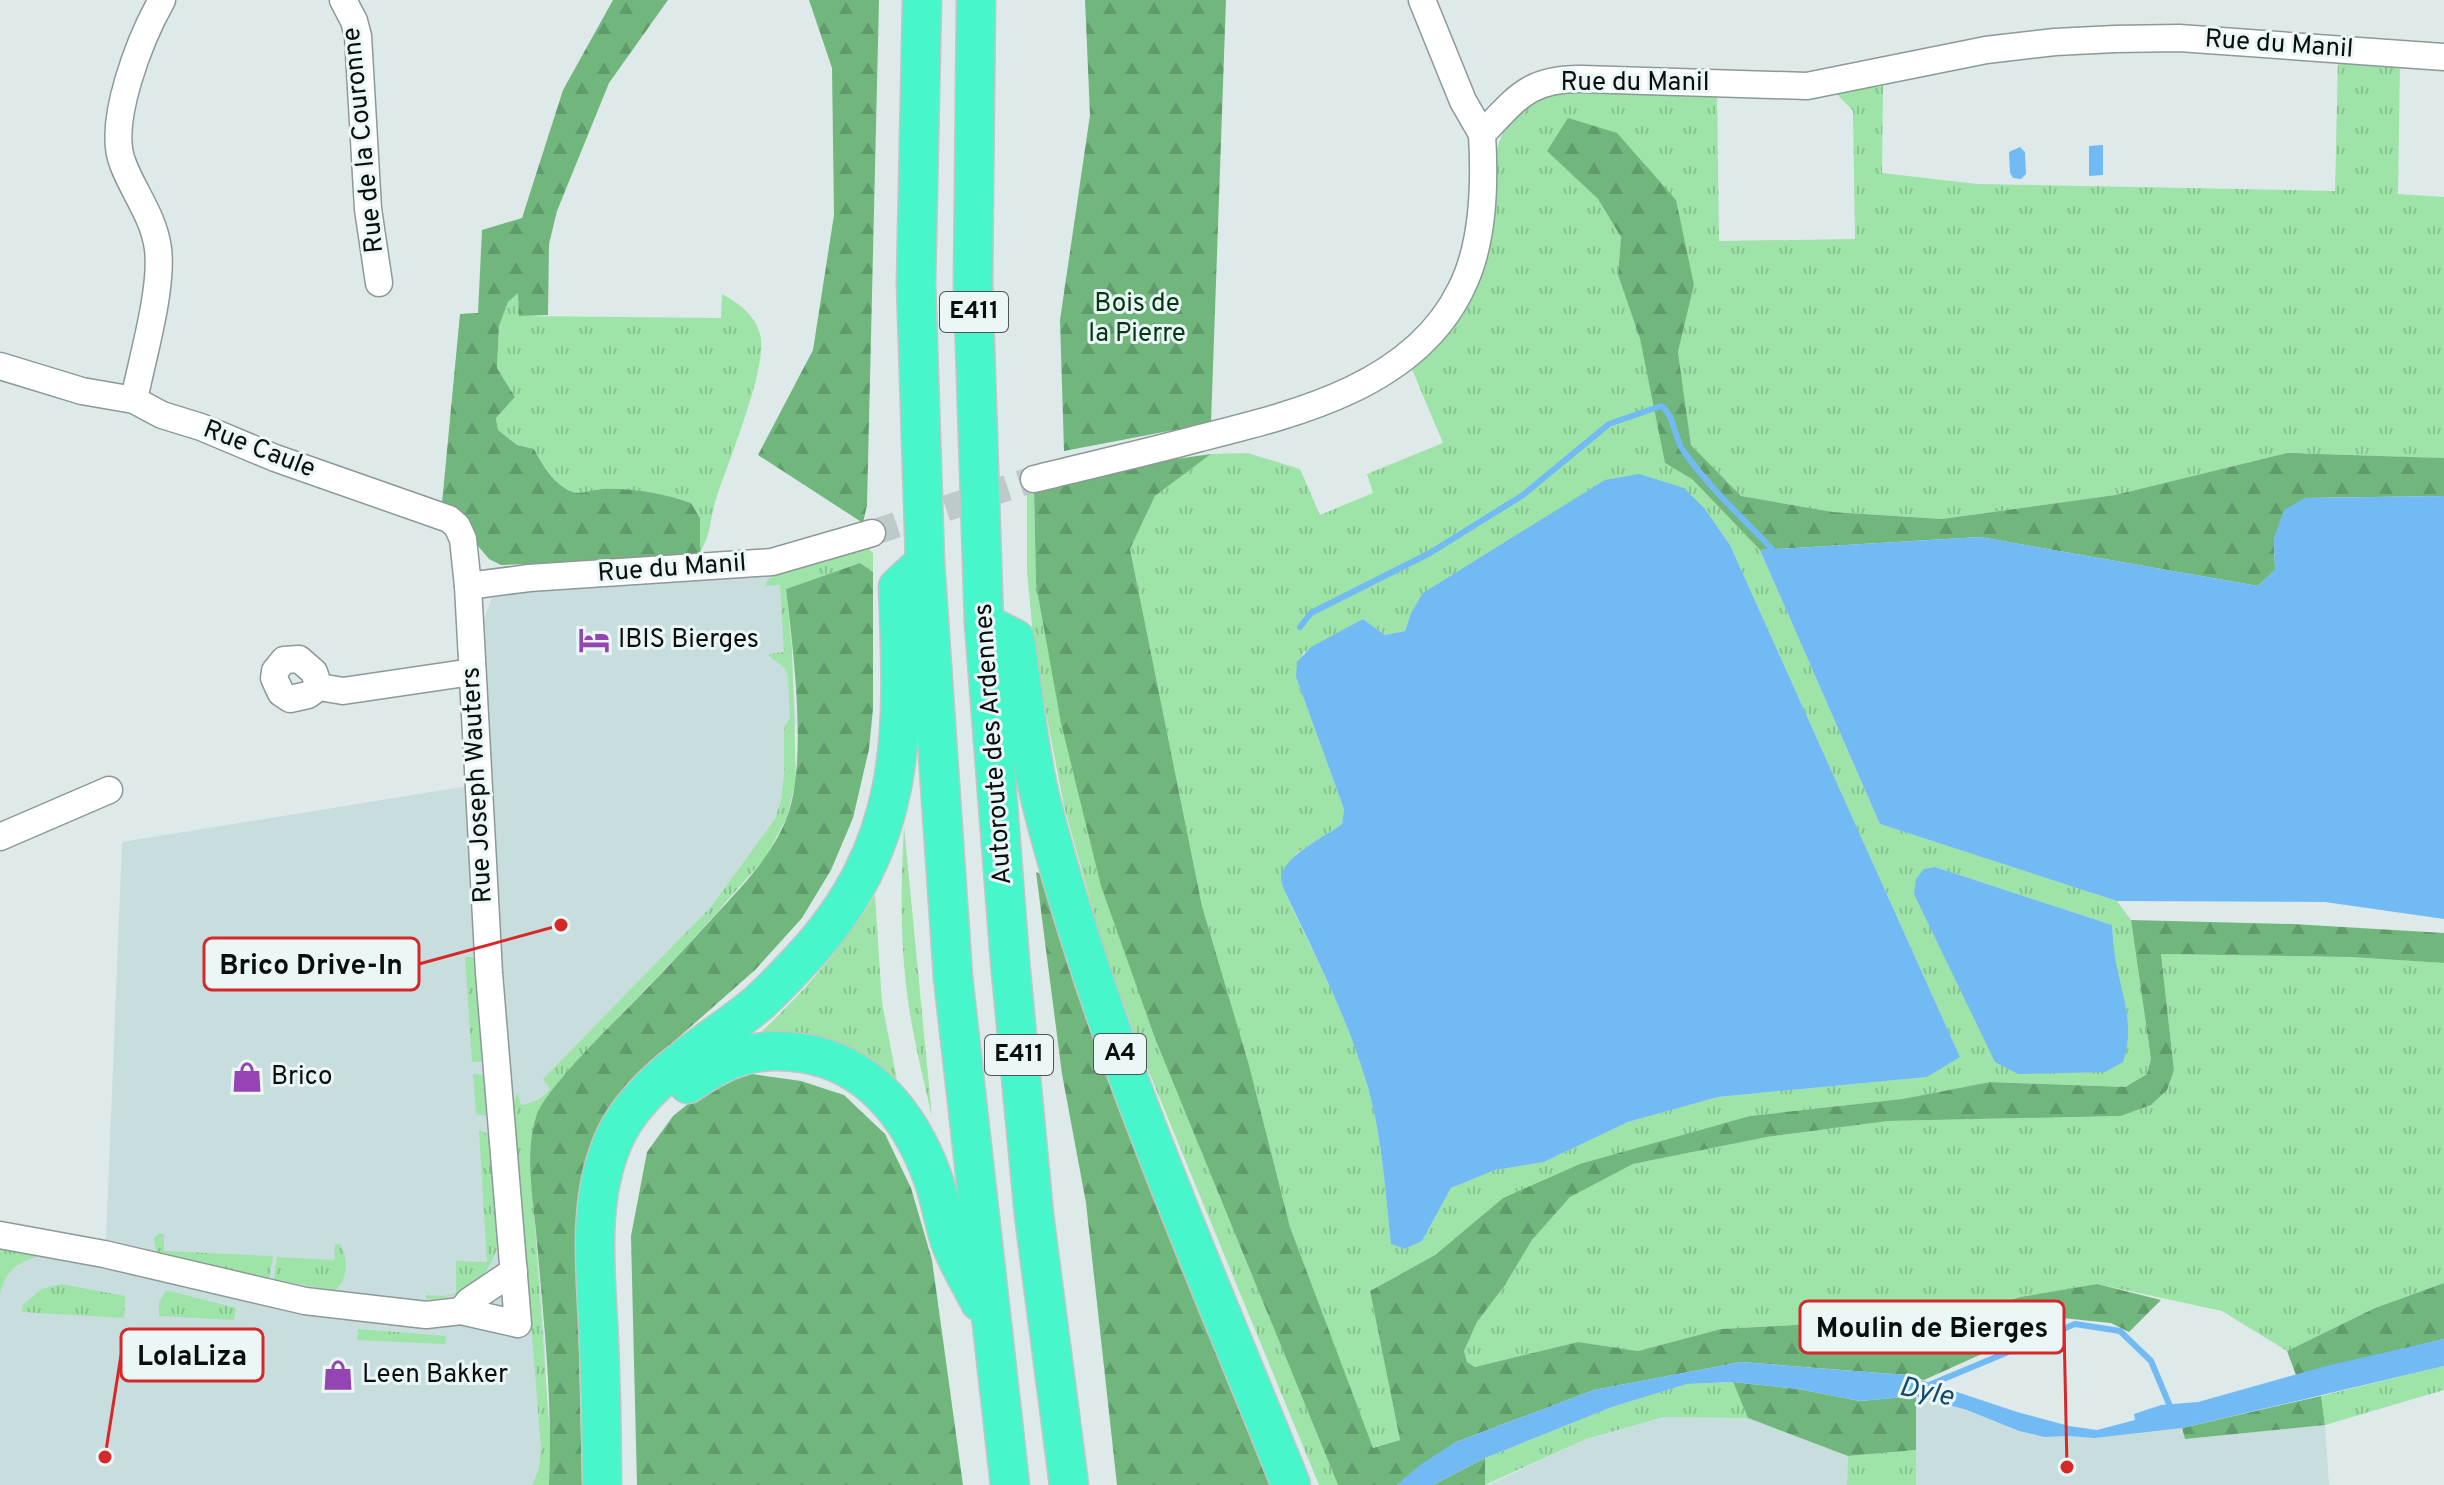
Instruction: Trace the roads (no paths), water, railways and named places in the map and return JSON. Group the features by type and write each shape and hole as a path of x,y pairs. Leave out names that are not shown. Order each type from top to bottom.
{"highway":[{"name":"E411","path":"922,0 916,283 925,562 953,977 1010,1485"},
{"name":"Autoroute des Ardennes","path":"976,0 973,283 984,623 1010,961 1034,1215 1069,1485"},
{"path":"602,1485 595,1221 606,1159 630,1111 648,1090 754,1007 825,934 873,856 893,791 901,713 898,587 925,562"},
{"name":"A4","path":"984,623 1015,639 1040,798 1084,951 1133,1090 1291,1485"},
{"path":"625,1485 618,1236 623,1179 639,1139 662,1105 682,1088 728,1059 771,1050 817,1055 857,1074 902,1114 933,1179 951,1244 990,1322"}],"street":[{"path":"134,400 158,276 158,248 145,205 123,164 118,141 120,117 131,72 147,27 162,0"},
{"name":"Rue de la Couronne","path":"343,0 358,36 368,209 379,283"},
{"path":"1034,479 1285,416 1343,392 1405,358 1436,329 1452,306 1474,257 1480,209 1482,134 1463,101 1422,0"},
{"name":"Rue du Manil","path":"1482,134 1507,105 1524,92 1552,81 1570,79 1807,86 1986,50 2115,39 2194,39 2444,57"},
{"name":"Rue Caule","path":"0,366 82,391 134,400 162,415 201,427 275,458 449,519 457,526 463,539 468,586"},
{"name":"Rue du Manil","path":"468,586 529,578 772,562 872,533"},
{"name":"Rue Joseph Wauters","path":"0,1235 104,1254 305,1301 426,1315 461,1311 518,1324 489,973 468,586"},
{"path":"319,687 343,691 472,672"},
{"path":"0,837 109,790"},
{"path":"461,1311 469,1301 514,1271"}],"water":[{"path":"2103,145 2103,175 2089,176 2089,146"},
{"path":"2020,147 2025,152 2026,174 2021,179 2013,178 2010,173 2009,152"},
{"path":"1639,474 1684,488 1705,509 1730,545 1960,1057 1927,1077 1718,1097 1628,1122 1544,1162 1495,1170 1451,1188 1422,1241 1405,1249 1391,1244 1376,1121 1358,1057 1281,880 1289,862 1342,824 1344,809 1296,677 1297,662 1311,647 1363,619 1385,635 1405,631 1423,593 1605,480"},
{"path":"2444,496 2444,919 2325,902 2117,901 1880,824 1760,550 1980,537 2258,586 2275,570 2274,538 2284,510 2305,498"},
{"path":"1935,867 2112,925 2128,1025 2123,1062 2105,1072 2018,1074 1995,1062 1914,894 1916,879 1924,869"},
{"name":"Dyle","path":"2444,1339 2444,1366 2182,1428 2095,1438 2044,1437 1916,1396 1860,1401 1798,1389 1733,1382 1687,1384 1612,1407 1485,1458 1433,1485 1397,1485 1420,1465 1456,1442 1594,1390 1741,1362 1906,1375 2017,1412 2097,1430 2135,1420 2134,1414 2161,1405 2198,1402 2326,1366"}],"waterway":[{"path":"1300,627 1311,613 1430,553 1523,495 1609,424 1661,406 1669,414 1680,445 1693,464 1773,550"},
{"name":"Dyle","path":"1929,1385 2075,1324 2120,1331 2151,1361 2172,1411"}],"tunnel":[{"path":"872,533 1034,479"}],"place":[{"name":"IBIS Bierges","path":"594,640"},
{"name":"Brico Drive-In","path":"561,925"},
{"name":"Brico","path":"247,1077"},
{"name":"Leen Bakker","path":"338,1375"},
{"name":"LolaLiza","path":"105,1457"},
{"name":"Moulin de Bierges","path":"2067,1467"}],"park label":[{"name":"Bois de la Pierre","path":"1137,319"}]}
